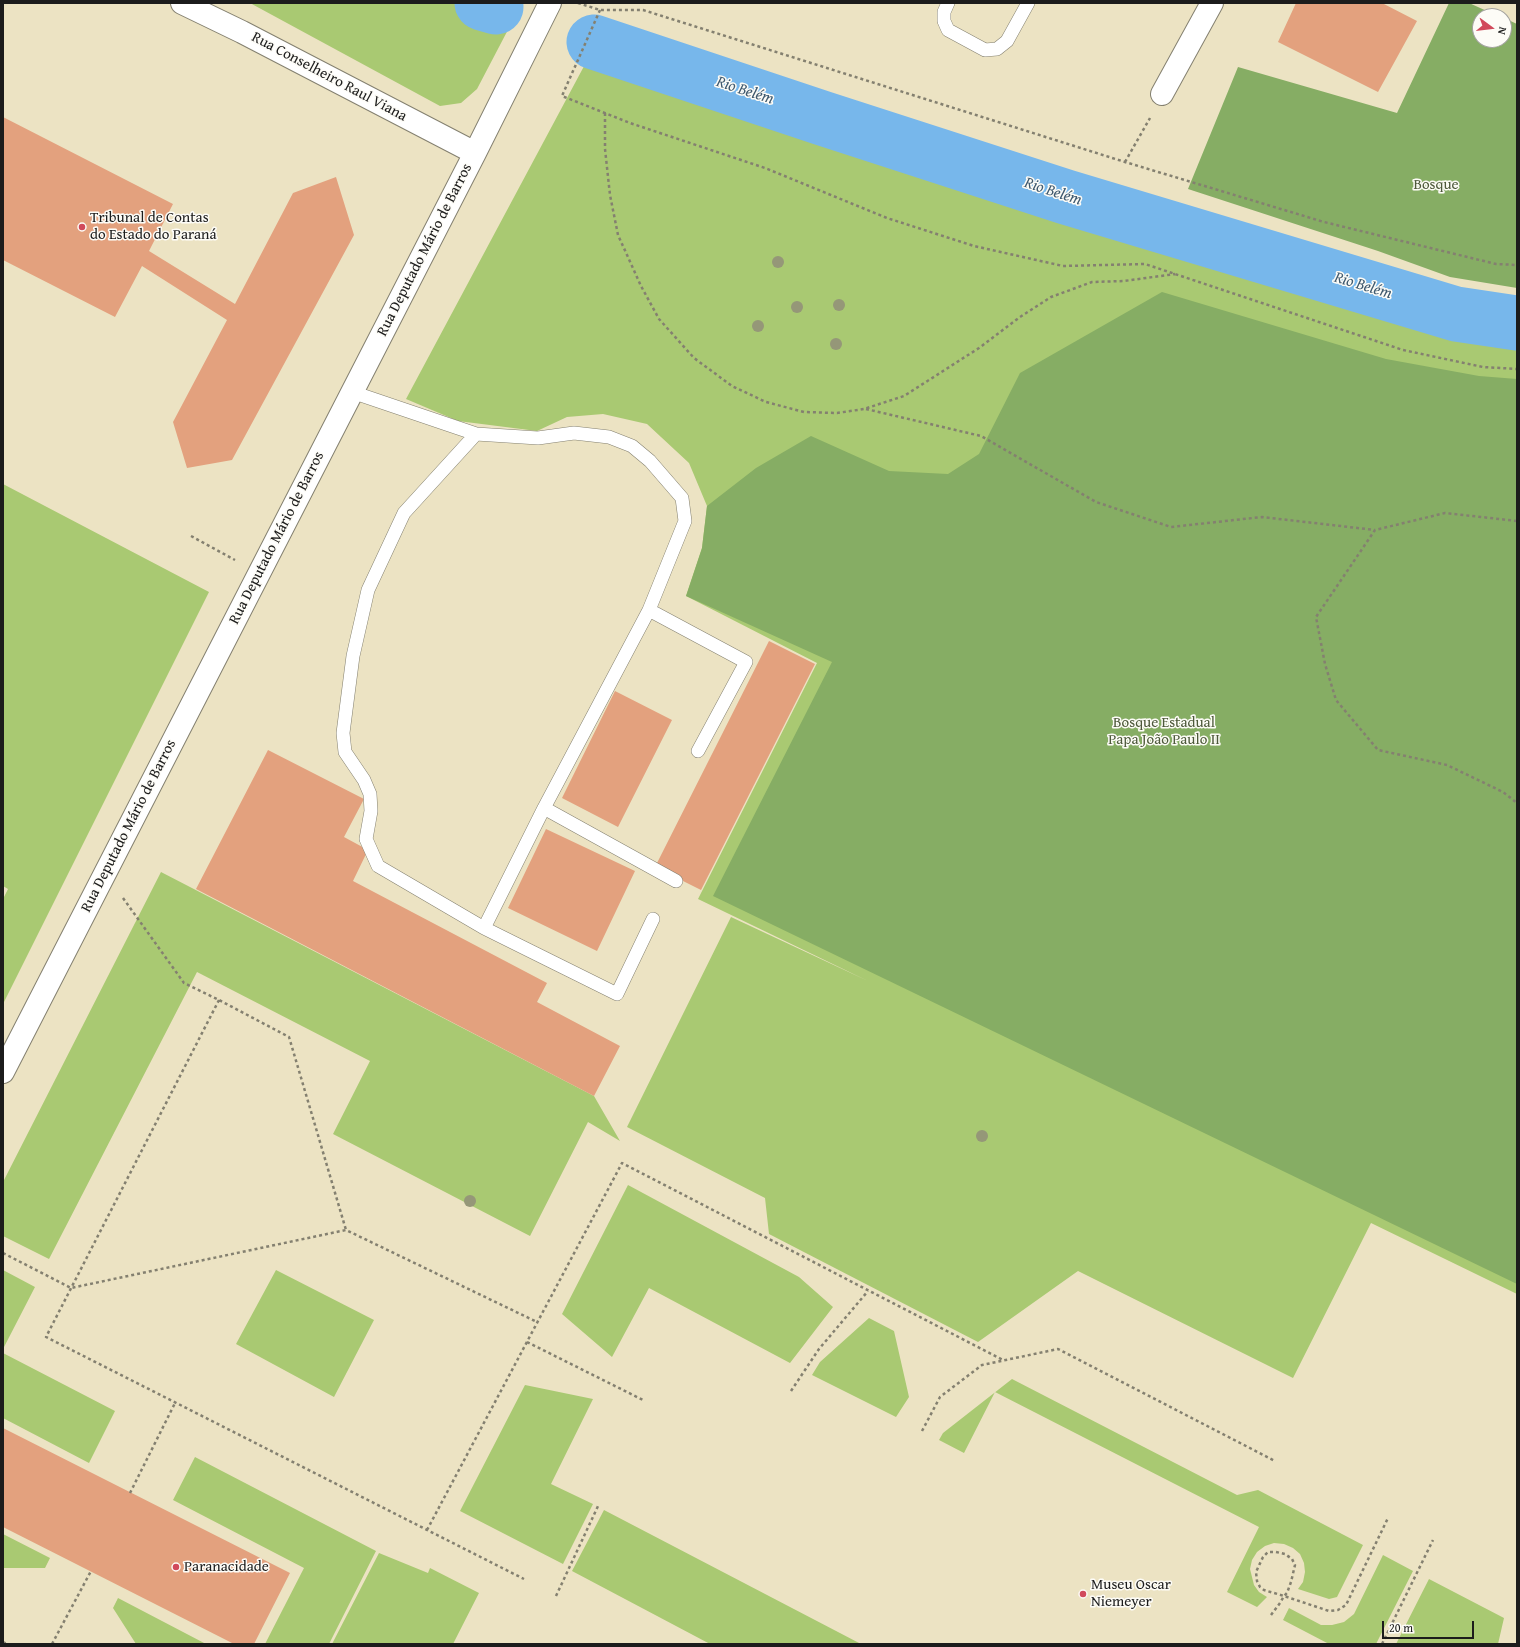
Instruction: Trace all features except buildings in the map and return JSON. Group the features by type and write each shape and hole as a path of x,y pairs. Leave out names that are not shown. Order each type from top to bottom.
{"main road":[{"name":"Rua Conselheiro Raul Viana","path":"182,3 242,32 475,153"},
{"name":"Rua Deputado Mário de Barros","path":"3,1072 475,153 550,3"},
{"path":"1162,94 1212,3"}],"lane":[{"path":"948,3 944,12 944,21 948,30 985,50 997,49 1007,41 1028,3"},
{"path":"352,392 476,434 538,438 574,432 609,437 632,446 650,461 682,498 685,521 649,610 544,808 484,928"},
{"path":"476,434 404,513 368,590 353,656 343,733 344,752 364,780 370,794 370,811 366,839 378,866 484,928 617,994 653,919"},
{"path":"649,610 746,662 698,752"},
{"path":"544,808 676,881"}],"path":[{"path":"578,3 600,10 643,10 1125,162 1324,222 1496,264 1517,265"},
{"path":"600,10 562,96 604,113 765,168 887,218 974,246 1063,266 1145,264 1403,350 1483,367 1517,369"},
{"path":"1125,162 1162,94"},
{"path":"604,113 608,180 618,235 641,286 659,319 694,358 732,386 766,402 804,412 837,413 864,408 904,396 979,348 1020,317 1051,297 1092,282 1124,281 1175,274"},
{"path":"864,408 981,436 1096,502 1171,527 1262,517 1375,530 1445,513 1517,521"},
{"path":"1375,530 1316,618 1325,664 1336,700 1378,750 1447,765 1503,792 1517,803"},
{"path":"191,536 259,573"},
{"path":"106,873 184,983 289,1037 346,1230"},
{"path":"219,1000 46,1337 524,1580"},
{"path":"427,1530 622,1163 1004,1360"},
{"path":"3,1254 71,1288 346,1230 537,1322"},
{"path":"791,1391 819,1349 868,1291"},
{"path":"527,1342 645,1401"},
{"path":"922,1431 940,1397 982,1365 1058,1349 1275,1461"},
{"path":"130,1493 175,1403"},
{"path":"556,1596 599,1504"},
{"path":"1271,1615 1284,1596 1291,1582 1295,1565 1292,1559 1284,1554 1268,1552 1263,1557 1256,1572 1257,1581 1260,1587 1264,1590 1284,1596 1328,1611 1338,1610 1346,1605 1388,1518"},
{"path":"1382,1644 1433,1540"},
{"path":"52,1644 90,1571"},
{"path":"3,1642 7,1644"}],"green space":[{"path":"250,3 522,3 477,89 461,103 440,106"},
{"name":"Bosque","path":"1449,3 1469,3 1480,8 1472,8 1472,48 1512,48 1512,22 1517,24 1517,288 1450,277 1378,251 1188,189 1238,67 1397,113"},
{"name":"Bosque Estadual Papa João Paulo II","path":"590,55 1437,326 1517,335 1517,1294 1371,1223 1293,1378 1078,1271 978,1342 769,1234 765,1198 627,1127 731,917 868,981 698,899 817,663 686,596 702,548 707,506 689,463 647,424 603,414 567,417 537,431 458,421 406,399"},
{"name":"Bosque Estadual Papa João Paulo II","path":"1162,292 1386,359 1479,376 1517,379 1517,1284 713,896 832,662 686,596 702,548 707,506 756,468 811,436 889,471 948,474 979,454 1020,373"},
{"path":"3,484 209,592 3,1004 3,899 8,889 3,886"},
{"path":"161,872 594,1096 620,1141 588,1122 530,1236 333,1134 370,1061 197,972 49,1259 3,1236 3,1182"},
{"path":"628,1185 799,1277 833,1307 790,1363 649,1288 612,1357 562,1314"},
{"path":"3,1270 35,1287 3,1349"},
{"path":"276,1270 374,1320 334,1397 236,1344"},
{"path":"869,1318 894,1331 909,1397 896,1417 812,1375 820,1362"},
{"path":"3,1353 115,1411 89,1463 3,1418"},
{"path":"1012,1379 1237,1495 1258,1490 1363,1545 1337,1597 1329,1599 1298,1589 1303,1582 1305,1572 1304,1563 1300,1554 1293,1548 1284,1544 1274,1543 1265,1546 1257,1552 1252,1560 1250,1569 1254,1585 1259,1592 1267,1597 1257,1607 1227,1592 1259,1527 995,1392"},
{"path":"525,1385 593,1399 551,1484 593,1504 563,1564 460,1511"},
{"path":"995,1393 964,1453 939,1440 943,1433"},
{"path":"195,1457 376,1551 329,1644 265,1644 304,1568 173,1500"},
{"path":"604,1510 861,1644 710,1644 572,1571"},
{"path":"3,1534 50,1558 45,1568 3,1568"},
{"path":"379,1553 428,1573 430,1568 479,1593 453,1644 332,1644"},
{"path":"1383,1555 1413,1571 1376,1644 1329,1644 1283,1620 1289,1608 1321,1625 1332,1625 1344,1622 1354,1614"},
{"path":"1429,1579 1504,1618 1498,1644 1396,1644"},
{"path":"118,1598 206,1644 136,1644 113,1608"}],"waterway":[{"name":"Rio Belém","path":"482,3 496,7"},
{"name":"Rio Belém","path":"594,42 1066,197 1456,314 1517,323"}],"place":[{"name":"Tribunal de Contas do Estado do Paraná","path":"82,227"},
{"name":"Paranacidade","path":"176,1567"},
{"name":"Museu Oscar Niemeyer","path":"1083,1594"}]}
